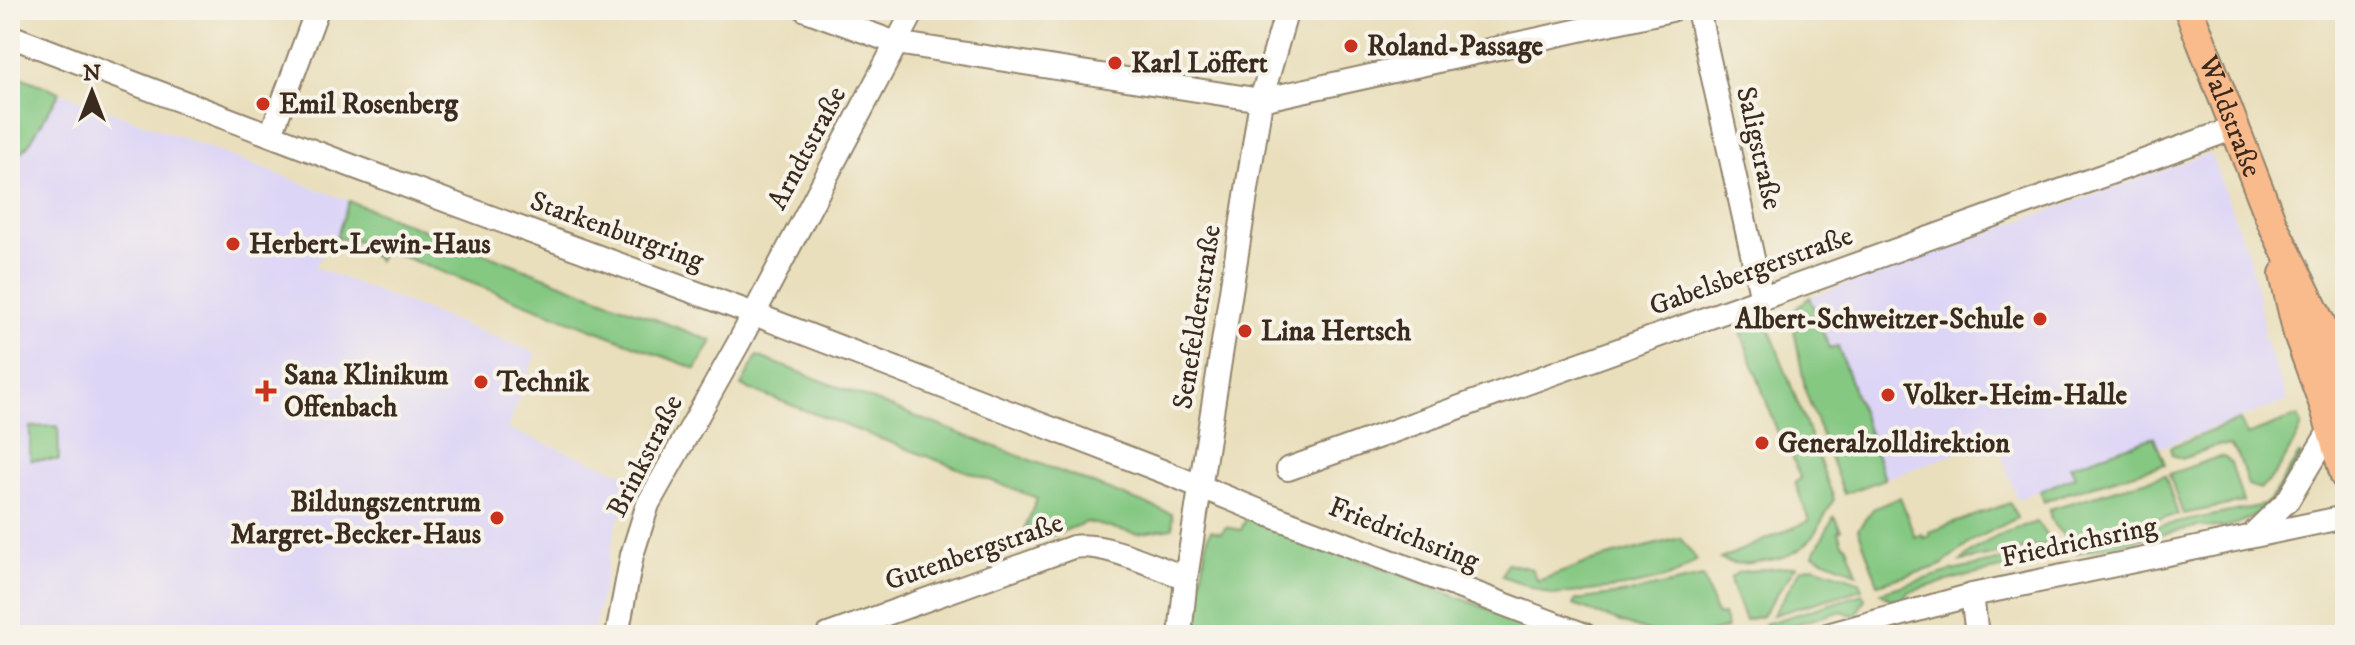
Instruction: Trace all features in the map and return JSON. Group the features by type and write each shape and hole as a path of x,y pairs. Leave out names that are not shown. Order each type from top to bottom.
{"main road":[{"name":"Waldstraße","path":"2189,10 2272,223 2322,326 2345,385"},
{"name":"Waldstraße","path":"2272,223 2298,334 2339,429 2345,476"}],"street":[{"path":"271,134 317,10"},
{"path":"806,10 896,43 1261,100 1671,10"},
{"name":"Arndtstraße","path":"754,314 914,10"},
{"name":"Senefelderstraße","path":"1180,635 1186,578 1261,100 1287,10"},
{"name":"Saligstraße","path":"1698,10 1762,299"},
{"name":"Starkenburgring","path":"10,36 754,314 1202,487"},
{"name":"Gabelsbergerstraße","path":"1288,469 2235,128"},
{"name":"Brinkstraße","path":"617,635 632,555 643,516 754,314"},
{"path":"2251,536 2288,500 2320,444 2339,429"},
{"name":"Friedrichsring","path":"1202,487 1557,630 1585,635"},
{"name":"Friedrichsring","path":"1827,635 1972,595 2345,517"},
{"name":"Gutenbergstraße","path":"833,634 1084,545 1105,549 1186,578"},
{"path":"1972,595 1977,635"}],"shaded area":[{"name":"Sana Klinikum Offenbach","path":"10,73 349,201 336,238 314,267 536,353 507,429 636,478 616,526 593,635 10,635"},
{"name":"Albert-Schweitzer-Schule","path":"2206,154 2212,157 2250,259 2265,331 2262,333 2288,401 2017,499 1996,439 1885,479 1838,346 1829,349 1811,297"}],"green space":[{"path":"10,73 60,92 29,144 10,165"},
{"path":"349,201 712,341 696,369 383,249 378,261 358,241 336,238"},
{"path":"1810,297 1829,348 1838,346 1885,479 1844,494 1806,393 1791,313"},
{"path":"1767,322 1834,499 1813,536 1798,551 1774,559 1734,563 1720,559 1809,521 1795,482 1801,479 1787,443 1782,444 1741,332"},
{"path":"757,356 1172,514 1173,528 1137,534 1087,522 1048,537 1025,528 1037,498 741,386"},
{"path":"2298,416 2302,426 2294,443 2279,468 2260,489 2248,485 2238,455 2230,446 2218,445 2182,459 2172,455 2170,447 2240,420 2247,435"},
{"path":"58,426 59,460 30,460 30,427"},
{"path":"2154,437 2165,464 2044,502 2040,491 2075,476 2070,466"},
{"path":"2299,455 2302,456 2274,497 2262,509 2235,525 2201,526 2076,553 2073,544 2264,505"},
{"path":"2224,457 2231,463 2243,502 2183,514 2169,474"},
{"path":"2165,475 2178,515 2069,539 2052,522 2050,509"},
{"path":"1900,497 1915,537 1922,534 1923,538 1930,536 1929,532 2010,503 2017,518 1975,539 1940,566 1878,584 1858,529 1873,509"},
{"path":"1834,517 1841,530 1838,531 1842,543 1847,546 1857,573 1813,555"},
{"path":"1246,518 1530,625 1540,635 1192,635 1208,536 1211,530 1221,533 1226,527 1241,530"},
{"path":"2037,522 2053,543 1961,561 1997,537"},
{"path":"1680,538 1697,560 1676,574 1625,587 1553,595 1502,576 1507,563 1532,569 1538,581 1592,561"},
{"path":"2055,548 2058,557 1958,578 1908,592 1901,600 1891,599 1881,592 1948,572"},
{"path":"1796,566 1762,616 1745,620 1731,577 1739,572"},
{"path":"1814,566 1859,581 1862,589 1773,615 1801,569"},
{"path":"1703,577 1717,616 1723,615 1727,628 1703,635 1658,635 1573,605 1576,600"},
{"path":"1863,594 1865,599 1857,613 1852,615 1842,611 1768,632 1765,624"}],"place":[{"name":"Roland-Passage","path":"1351,46"},
{"name":"Karl Löffert","path":"1115,63"},
{"name":"Emil Rosenberg","path":"263,104"},
{"name":"Herbert-Lewin-Haus","path":"233,244"},
{"name":"Albert-Schweitzer-Schule","path":"2040,319"},
{"name":"Lina Hertsch","path":"1245,331"},
{"name":"Technik","path":"481,382"},
{"name":"Sana Klinikum Offenbach","path":"266,391"},
{"name":"Volker-Heim-Halle","path":"1888,395"},
{"name":"Generalzolldirektion","path":"1762,443"},
{"name":"Bildungszentrum Margret-Becker-Haus","path":"497,518"}]}
